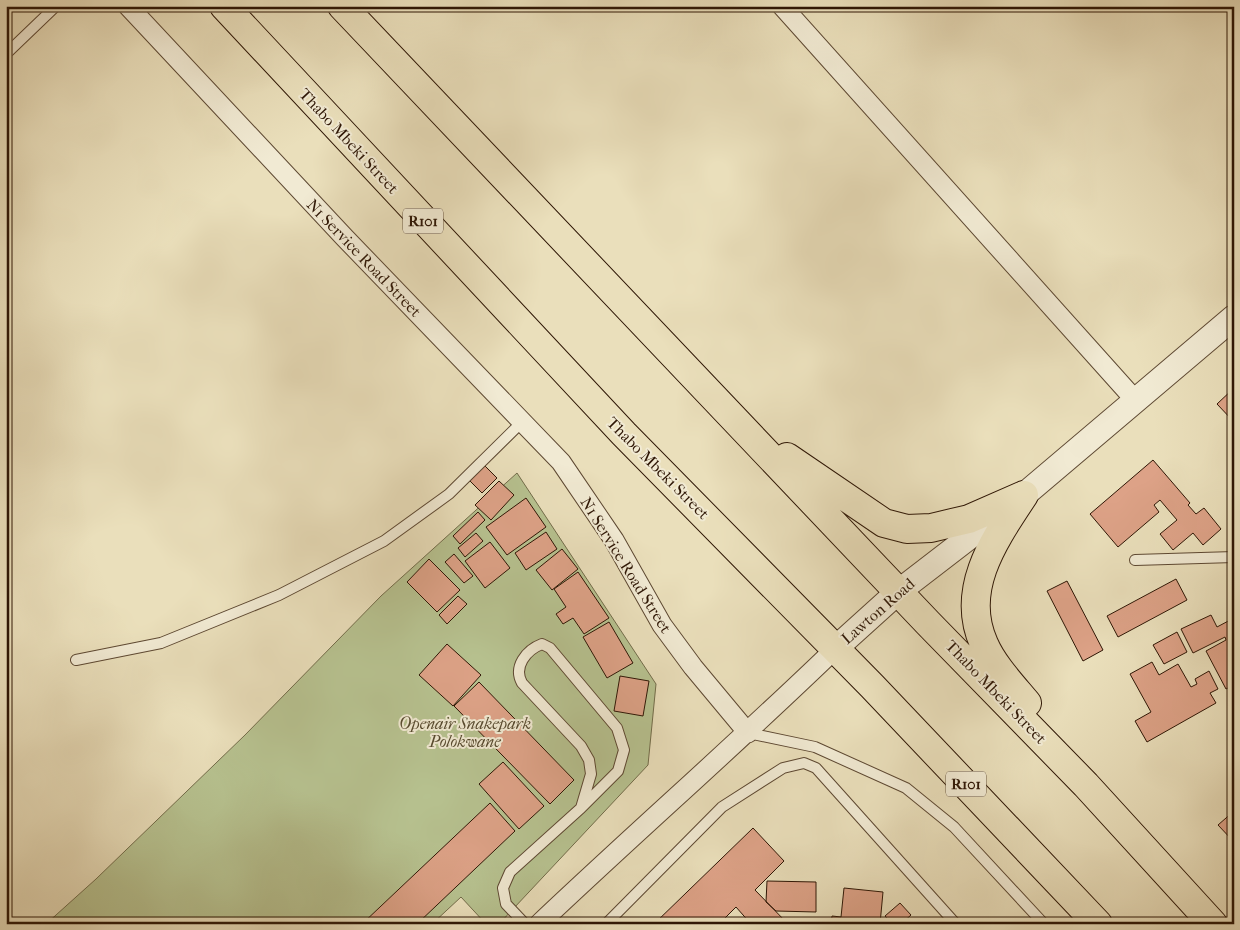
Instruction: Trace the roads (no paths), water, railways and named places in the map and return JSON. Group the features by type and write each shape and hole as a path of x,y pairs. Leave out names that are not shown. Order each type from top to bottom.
{"main road":[{"name":"Thabo Mbeki Street","path":"224,6 624,434 836,648 1098,924"},
{"name":"Thabo Mbeki Street","path":"342,6 898,592 1086,784 1213,924"},
{"path":"733,418 820,481 884,523 907,529 931,528 969,519 1024,495"},
{"path":"1024,495 984,561 977,587 975,617 984,644 1017,691 1046,724 1086,784"}],"street":[{"name":"N1 Service Road Street","path":"128,6 345,238 561,462 614,540 662,625 693,667 748,733"},
{"path":"782,6 1136,401"},
{"name":"Lawton Road","path":"539,924 649,820 748,733 836,648 898,592 1024,495 1234,317"}],"lane":[{"path":"6,54 56,6"},
{"path":"76,660 162,643 279,595 384,541 449,494 522,422"},
{"path":"1135,560 1234,557"},
{"path":"525,924 506,904 503,888 510,872 581,808 618,772 624,750 616,728 550,648 542,644 534,647 518,666 518,675 522,683 581,746 589,760 591,774 581,808"},
{"path":"748,733 815,747 906,788 954,827 1044,924"},
{"path":"606,924 722,807 783,768 804,763 816,768 955,923"}],"park label":[{"name":"Openair Snakepark Polokwane","path":"465,732"}]}
